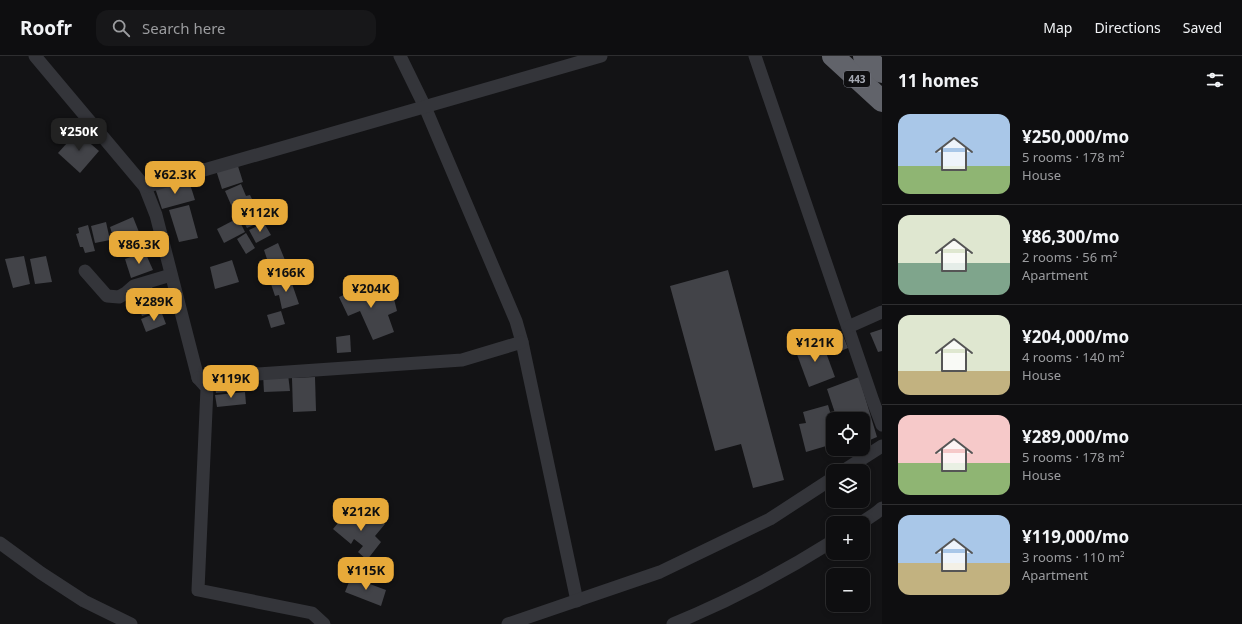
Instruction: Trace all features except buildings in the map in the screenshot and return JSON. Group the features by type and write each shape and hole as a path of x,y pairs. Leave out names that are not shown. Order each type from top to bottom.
{"highway":[{"name":"443","path":"833,56 882,101"},
{"name":"443","path":"864,56 882,72"}],"street":[{"path":"35,56 145,187 156,215 198,378 207,388 198,590 312,613 324,624"},
{"path":"400,56 425,107 516,321 522,342 577,601"},
{"path":"145,187 601,56"},
{"path":"755,56 882,425"},
{"path":"85,271 107,296 119,297 134,286 171,275"},
{"path":"848,327 882,312"},
{"path":"198,378 462,360 522,342"},
{"path":"855,464 882,446"},
{"path":"508,624 660,572 770,519 826,483"},
{"path":"870,517 882,508"},
{"path":"0,543 41,573 84,601 131,624"},
{"path":"673,624 715,607 826,545"}]}
